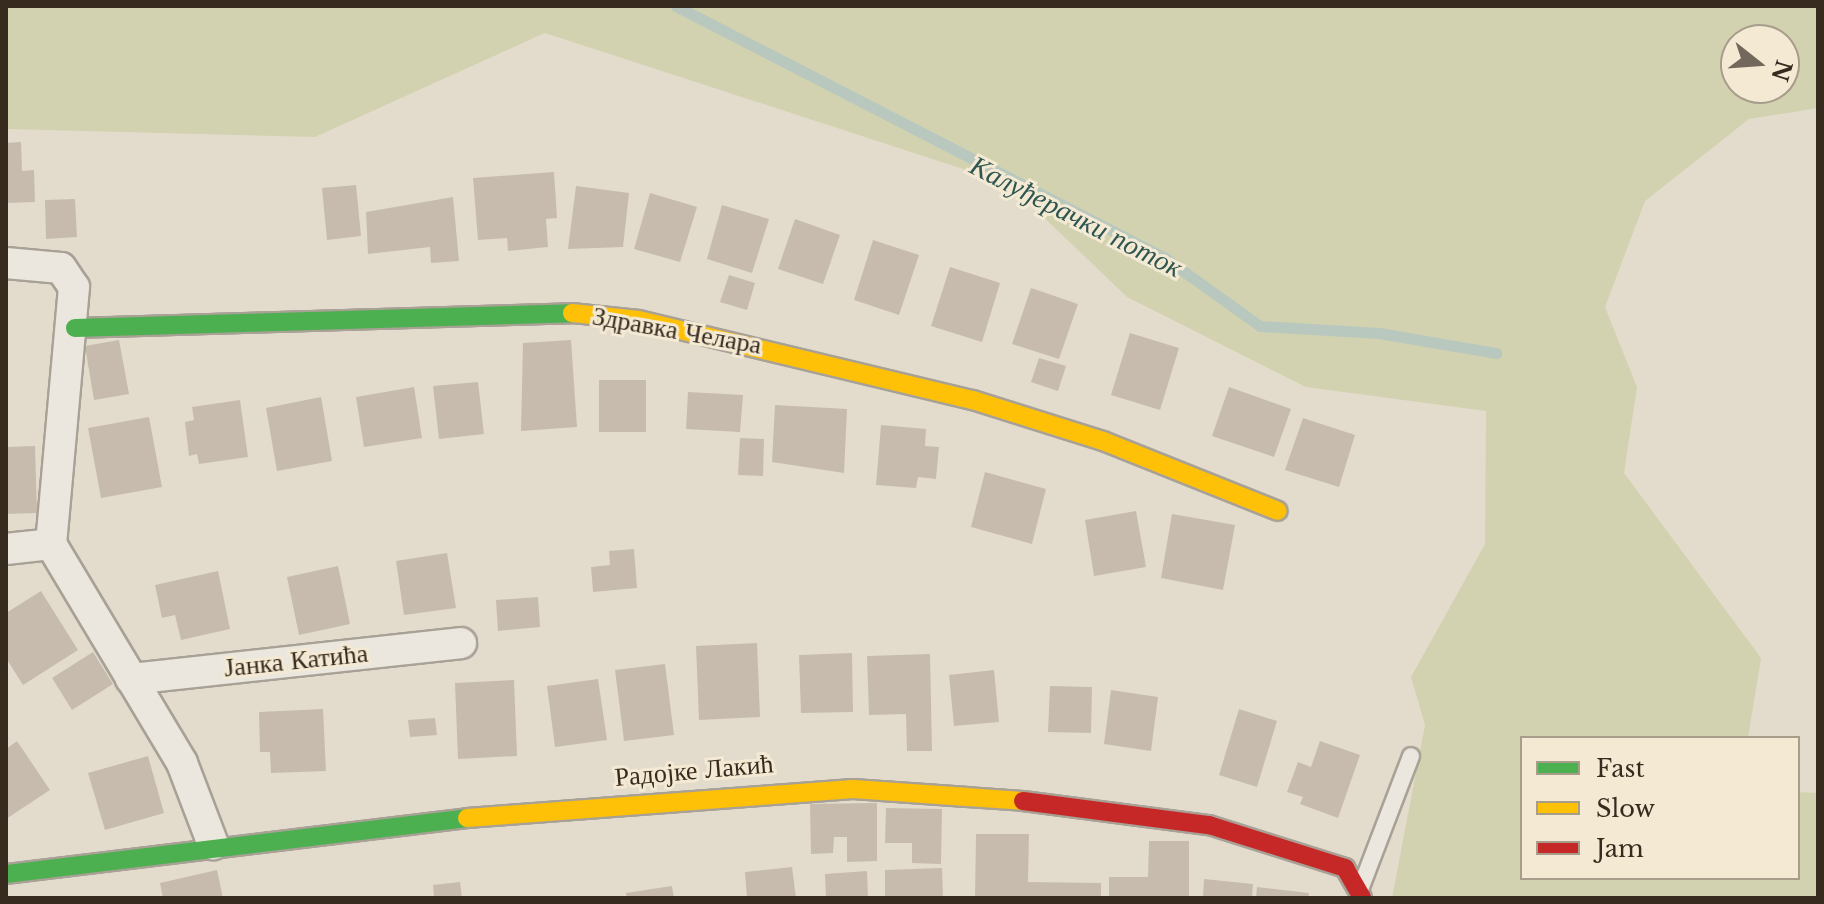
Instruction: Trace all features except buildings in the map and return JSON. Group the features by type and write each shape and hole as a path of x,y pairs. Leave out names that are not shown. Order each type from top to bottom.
{"street":[{"path":"6,263 61,268 74,287 75,328 51,544 182,763 213,844"},
{"name":"Здравка Челара","path":"75,328 541,314 639,320 1026,416 1278,511"},
{"path":"6,549 51,544"},
{"name":"Јанка Катића","path":"131,679 461,643"},
{"name":"Радојке Лакић","path":"6,874 213,844 497,814 853,789 1082,805 1209,825 1345,868 1362,892"}],"lane":[{"path":"1362,892 1411,756"}],"green space":[{"path":"6,6 1818,6 1818,108 1749,119 1645,201 1605,307 1637,387 1624,473 1761,658 1748,736 1520,736 1520,880 1800,880 1800,792 1818,793 1818,898 1392,898 1425,725 1411,677 1485,544 1486,411 1306,387 1127,297 1009,184 545,33 315,137 6,129"}],"waterway":[{"name":"Калуђерачки поток","path":"676,6 1165,258 1260,326 1379,333 1496,353"}],"traffic: fast":[{"path":"75,328 572,313"},
{"path":"6,874 467,818"}],"traffic: slow":[{"path":"572,313 639,320 973,400 1103,441 1278,511"},
{"path":"467,818 853,789 1023,801"}],"traffic: jam":[{"path":"1023,801 1209,825 1345,868 1362,898"}]}
